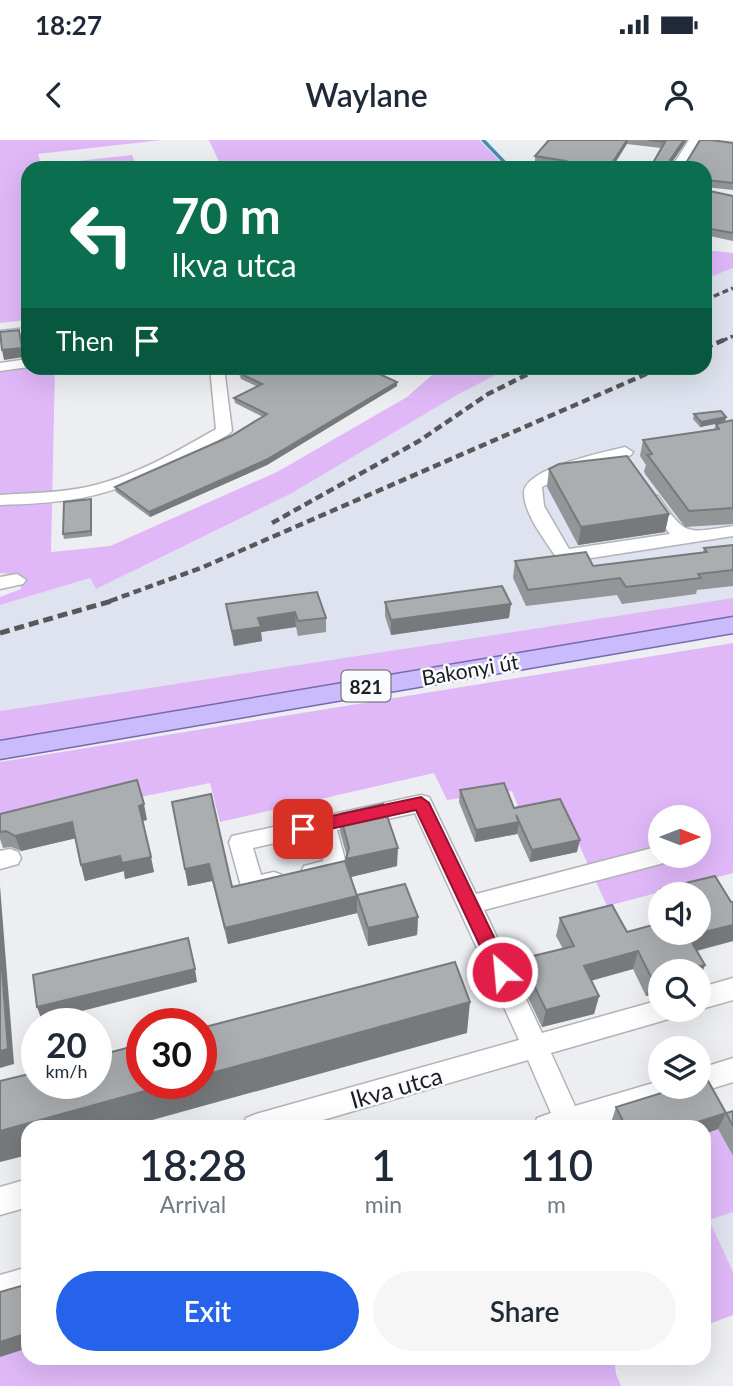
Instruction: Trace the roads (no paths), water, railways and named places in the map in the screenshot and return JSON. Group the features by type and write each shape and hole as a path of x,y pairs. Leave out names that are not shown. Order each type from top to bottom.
{"main road":[{"name":"Bakonyi út","path":"0,750 733,625"}],"street":[{"path":"681,161 694,140"},
{"path":"0,335 21,333"},
{"path":"0,367 21,364"},
{"path":"0,500 67,495 103,488 224,431 218,375"},
{"path":"647,446 627,458 545,476 534,483 532,487 536,506 562,553 572,556 733,531"},
{"path":"643,486 672,530 685,537"},
{"path":"324,824 421,803 535,1046 557,1120"},
{"path":"469,905 648,858"},
{"path":"711,995 733,989"},
{"name":"Ikva utca","path":"280,1120 648,1014"},
{"path":"711,1077 733,1070"},
{"path":"571,1120 648,1096"},
{"path":"0,1201 21,1195"},
{"path":"0,1290 21,1284"}],"waterway":[{"path":"483,140 503,161"}],"railway":[{"path":"712,297 733,288"},
{"path":"722,341 733,336"},
{"path":"712,345 726,339"},
{"path":"272,523 419,441 488,394 526,375"},
{"path":"110,601 201,568 644,375"},
{"path":"0,633 115,600"}]}
